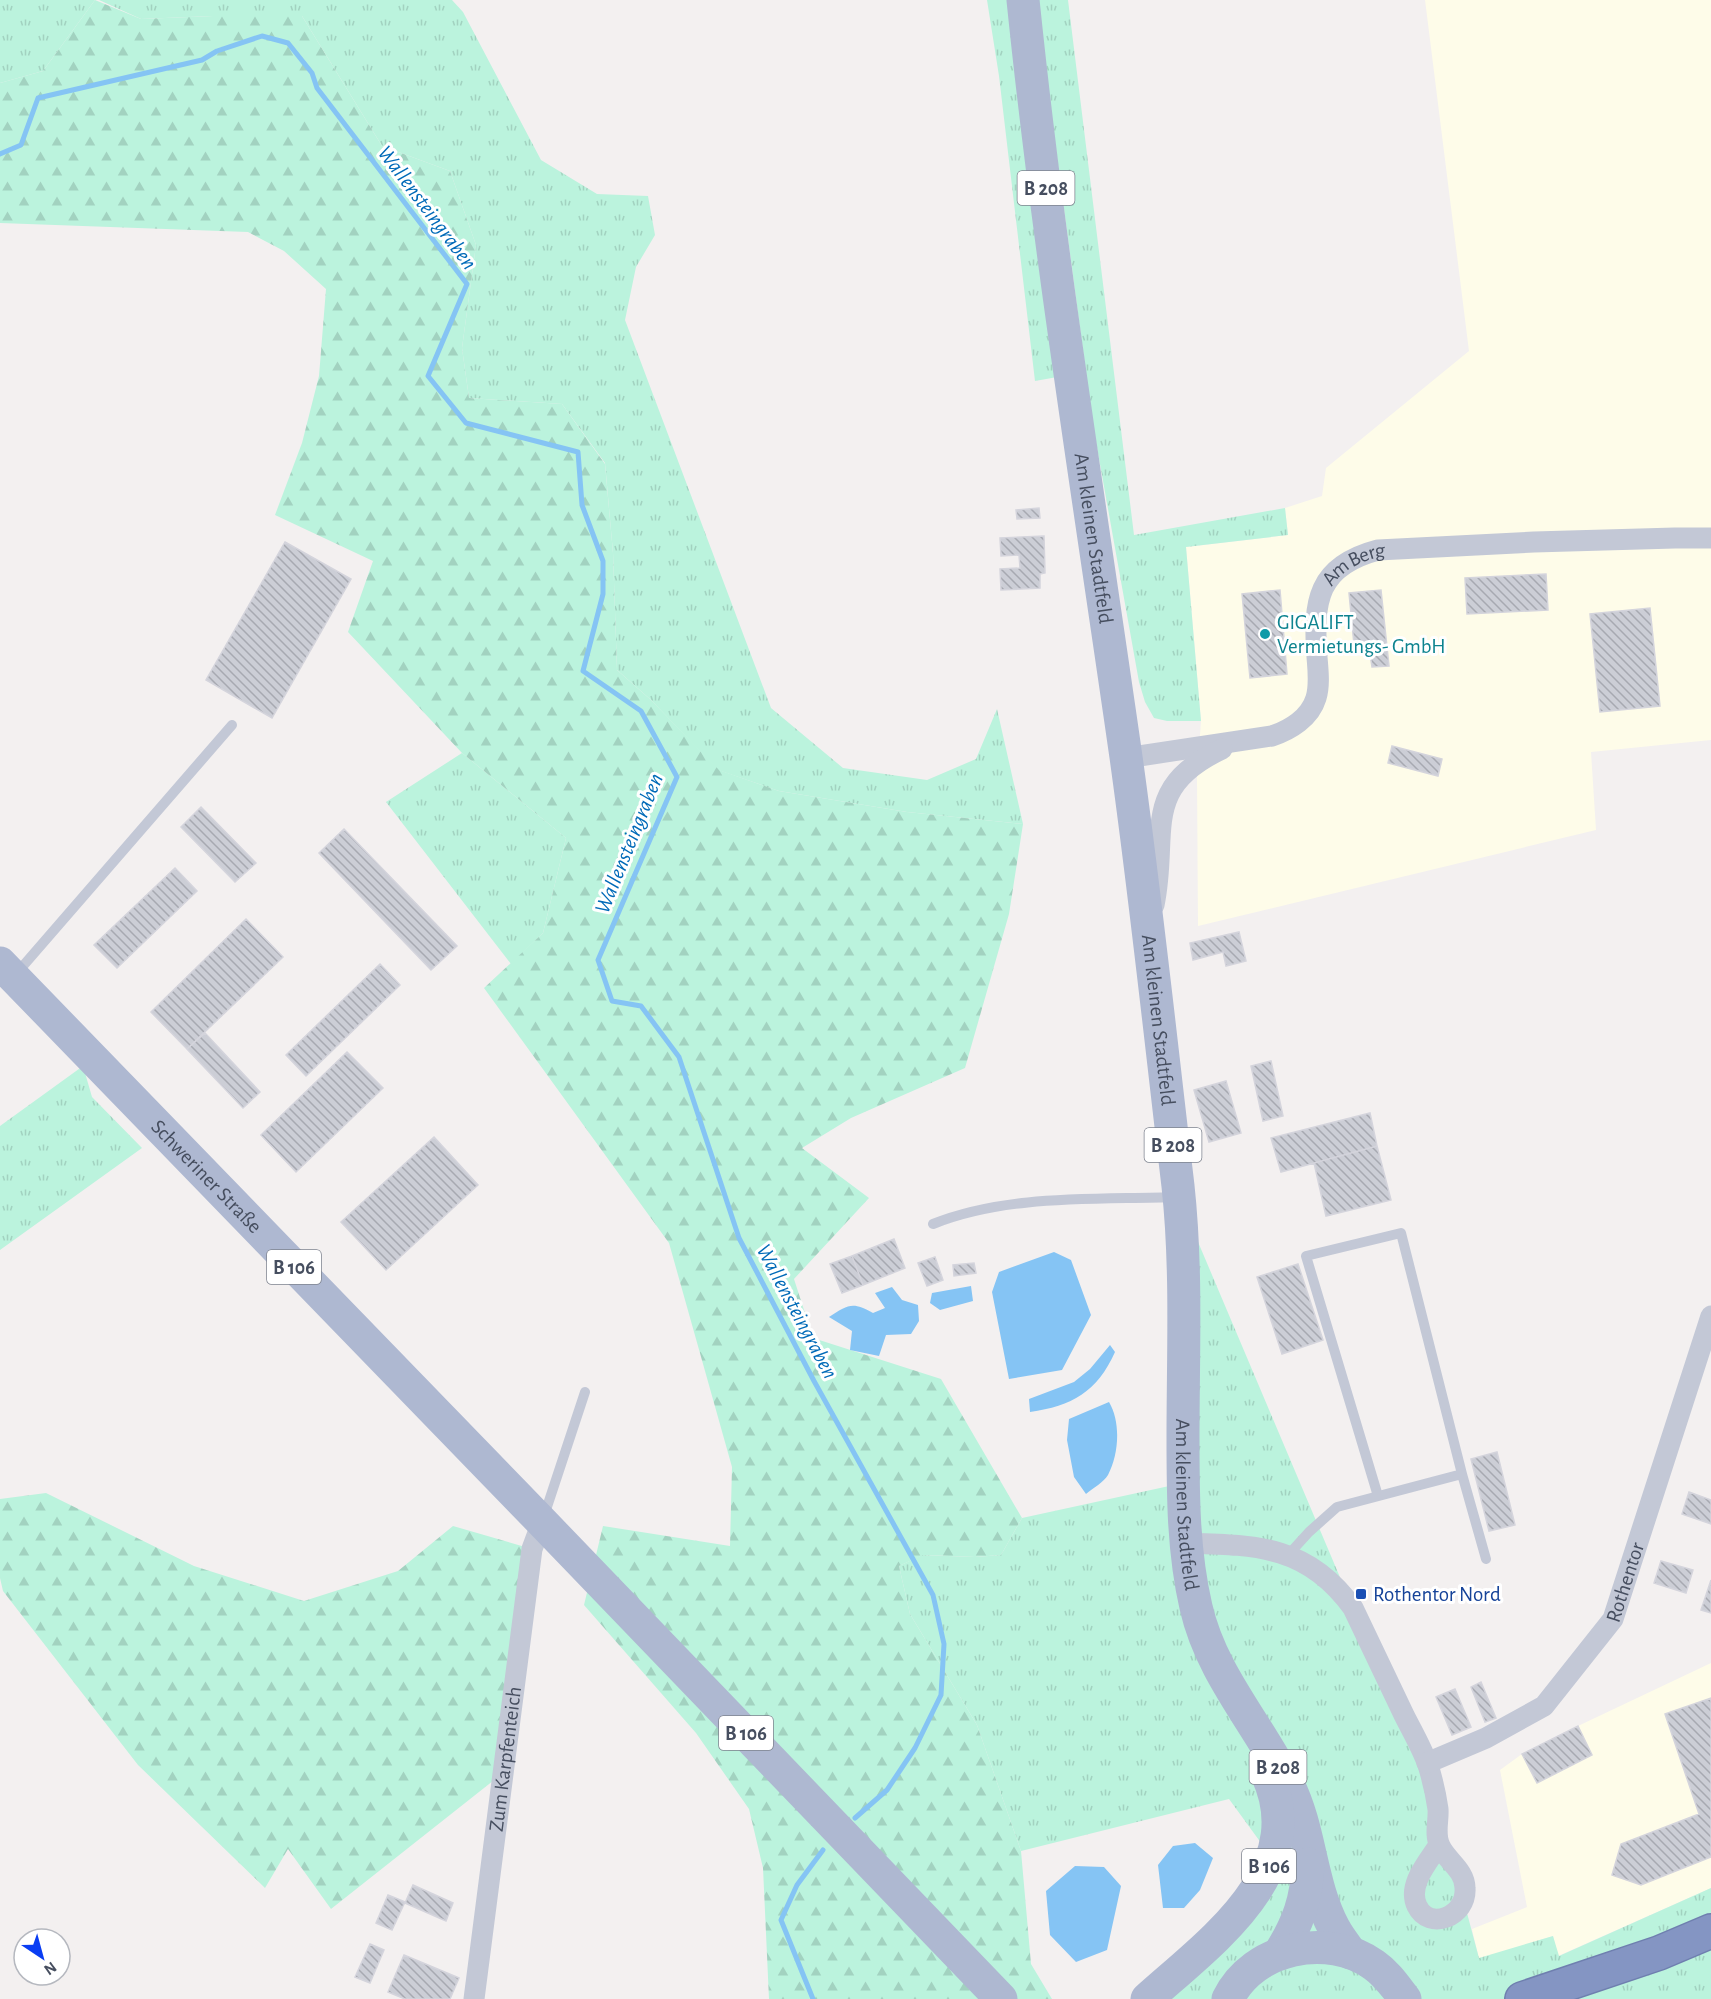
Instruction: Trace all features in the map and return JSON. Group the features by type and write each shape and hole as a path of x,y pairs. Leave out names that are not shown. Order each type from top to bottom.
{"highway":[{"path":"1522,1999 1659,1953 1711,1931"}],"main road":[{"name":"Am kleinen Stadtfeld","path":"1023,0 1029,66 1071,376 1126,758 1179,1197 1184,1290 1185,1542 1197,1611 1213,1656 1234,1694"},
{"name":"Schweriner Straße","path":"7,970 994,1991"},
{"name":"B 208","path":"1234,1694 1288,1783 1302,1816 1323,1902 1334,1929 1351,1953"},
{"name":"B 106","path":"1147,1999 1239,1915 1257,1890 1272,1858 1277,1811 1274,1794 1259,1759 1238,1724 1233,1706 1234,1694"},
{"name":"B 208","path":"1279,1954 1294,1931 1303,1905 1308,1847"},
{"path":"1228,1999 1244,1977 1260,1964 1279,1954 1303,1948 1327,1947 1351,1953 1372,1964 1385,1974 1405,1999"},
{"name":"B 106","path":"994,1991 1009,1992 1018,1999"}],"street":[{"name":"Am Berg","path":"1126,758 1281,733 1302,720 1316,699 1318,686 1316,622 1321,589 1343,564 1359,555 1378,550 1675,537 1711,538"},
{"path":"1147,923 1154,905 1158,882 1159,829 1170,789 1185,771 1196,763 1236,742"},
{"name":"Rothentor","path":"1427,1763 1486,1738 1544,1706 1613,1619 1711,1316"},
{"name":"Zum Karpfenteich","path":"474,1999 532,1549 542,1522"},
{"path":"1185,1542 1239,1545 1289,1554 1317,1569 1334,1583 1353,1608 1427,1763 1438,1810 1439,1845"}],"lane":[{"path":"7,970 232,725"},
{"path":"933,1224 952,1216 994,1207 1052,1202 1179,1197"},
{"path":"1378,1496 1306,1256 1401,1233 1486,1559"},
{"path":"542,1522 585,1392"},
{"path":"1289,1554 1337,1507 1462,1474"}],"shaded area":[{"path":"1425,0 1711,0 1711,740 1591,752 1596,830 1198,926 1197,777 1201,721 1186,547 1288,535 1285,508 1322,496 1326,468 1469,351"},
{"path":"1711,1663 1711,1888 1558,1956 1553,1936 1479,1959 1472,1929 1527,1907 1500,1770 1522,1754 1537,1783 1591,1755 1578,1726"}],"green space":[{"path":"0,0 95,0 43,71 0,83"},
{"path":"95,0 141,19 302,16 382,146 450,171 476,245 462,348 469,398 562,404 605,464 613,553 617,670 651,700 719,770 779,791 907,812 1023,824 1009,914 965,1068 851,1118 802,1148 869,1198 794,1279 813,1338 941,1379 1022,1518 1001,1555 975,1557 923,1555 899,1566 910,1614 977,1725 1021,1851 1031,1964 1052,1999 769,1999 763,1868 749,1809 696,1733 584,1605 603,1526 730,1546 732,1467 669,1243 484,988 543,933 566,838 462,753 348,632 373,561 275,515 302,443 319,376 326,289 284,251 248,232 0,223 0,83 43,71"},
{"path":"99,0 452,0 463,12 541,160 597,194 648,196 655,235 636,267 625,320 771,708 843,768 927,780 976,759 997,709 1023,824 907,812 779,791 718,770 651,700 617,670 613,553 605,463 562,404 469,398 462,348 476,245 450,171 382,146 302,16 141,19"},
{"path":"987,0 1019,0 1063,376 1035,381 999,76"},
{"path":"1036,0 1068,0 1134,535 1285,508 1288,535 1186,547 1201,721 1167,721 1154,718 1145,702 1139,682 1093,425"},
{"path":"462,753 566,838 543,933 511,964 386,802"},
{"path":"83,1066 92,1097 142,1148 0,1250 0,1126"},
{"path":"1179,1197 1353,1608 1427,1763 1479,1958 1553,1936 1559,1956 1711,1888 1711,1999 1147,1999 1272,1858 1229,1799 1021,1851 977,1725 910,1614 899,1566 922,1555 975,1557 1001,1555 1022,1518 1183,1483"},
{"path":"46,1493 194,1566 304,1601 398,1571 453,1526 532,1549 503,1773 331,1909 288,1849 265,1888 138,1765 3,1591 0,1578 0,1499"}],"water":[{"path":"1054,1252 1071,1260 1091,1315 1062,1370 1009,1379 992,1292 999,1272"},
{"path":"971,1286 973,1301 940,1310 930,1303 932,1293"},
{"path":"892,1287 902,1300 918,1305 919,1321 911,1334 886,1335 879,1356 850,1350 852,1331 829,1317 850,1306 860,1307 873,1313 885,1308 875,1293"},
{"path":"1110,1345 1115,1352 1108,1366 1082,1395 1058,1406 1030,1412 1029,1399 1074,1382 1090,1369"},
{"path":"1109,1402 1117,1428 1112,1467 1106,1478 1086,1494 1074,1477 1067,1440 1069,1419"},
{"path":"1195,1843 1213,1858 1200,1890 1184,1908 1163,1908 1158,1865 1173,1846"},
{"path":"1075,1866 1104,1867 1121,1886 1107,1950 1076,1962 1050,1935 1046,1891"}],"building":[{"path":"1039,508 1040,518 1017,519 1016,510"},
{"path":"1044,536 1045,573 1040,574 1040,588 1001,590 1000,569 1020,568 1019,555 1001,556 1000,538"},
{"path":"285,542 351,579 272,718 206,680"},
{"path":"1546,574 1548,610 1467,614 1465,578"},
{"name":"GIGALIFT Vermietungs- GmbH","path":"1280,590 1287,674 1250,678 1242,594"},
{"path":"1381,590 1389,666 1372,667 1370,654 1355,655 1349,593"},
{"path":"1650,608 1660,706 1600,712 1590,614"},
{"path":"1392,746 1442,759 1438,776 1388,763"},
{"path":"201,807 256,863 235,882 181,827"},
{"path":"344,829 457,946 431,970 319,853"},
{"path":"175,868 197,891 117,968 94,945"},
{"path":"246,919 283,957 187,1049 151,1012"},
{"path":"1239,932 1246,961 1226,966 1223,952 1193,960 1190,943"},
{"path":"380,964 400,985 306,1076 286,1055"},
{"path":"205,1033 260,1092 243,1108 187,1049"},
{"path":"347,1052 383,1088 296,1172 261,1135"},
{"path":"1271,1061 1283,1116 1263,1121 1251,1066"},
{"path":"1226,1081 1241,1133 1209,1142 1194,1090"},
{"path":"1370,1113 1377,1146 1281,1172 1271,1138"},
{"path":"434,1137 478,1185 386,1270 341,1222"},
{"path":"1377,1146 1391,1200 1326,1216 1314,1163"},
{"path":"894,1239 905,1268 863,1285 852,1256"},
{"path":"852,1256 863,1285 842,1293 830,1264"},
{"path":"935,1257 943,1280 927,1286 918,1263"},
{"path":"974,1263 976,1273 954,1276 953,1265"},
{"path":"1298,1264 1323,1340 1282,1354 1257,1277"},
{"path":"1497,1452 1515,1525 1489,1531 1471,1459"},
{"path":"1689,1492 1711,1500 1711,1524 1682,1514"},
{"path":"1661,1561 1693,1570 1686,1593 1654,1583"},
{"path":"1711,1580 1711,1613 1701,1610"},
{"path":"1481,1682 1496,1718 1485,1722 1471,1687"},
{"path":"1455,1689 1471,1727 1452,1735 1436,1697"},
{"path":"1711,1698 1711,1857 1641,1885 1612,1875 1621,1844 1699,1814 1665,1714"},
{"path":"1578,1726 1592,1755 1537,1783 1522,1754"},
{"path":"413,1885 453,1903 446,1921 405,1903"},
{"path":"388,1895 405,1902 392,1930 376,1923"},
{"path":"370,1944 384,1950 370,1983 355,1977"},
{"path":"404,1955 459,1978 450,1999 405,1999 388,1992"}],"waterway":[{"name":"Wallensteingraben","path":"0,154 21,145 38,98 202,60 217,51 262,36 288,43 312,73 317,88 467,284 428,376 466,423 578,452 582,505 603,561 603,594 583,671 641,711 677,777 598,960 612,1001 641,1006 679,1057 739,1238 814,1381 933,1595 944,1644 941,1695 915,1748 887,1790 855,1818"},
{"name":"Wallensteingraben","path":"813,1999 781,1920 797,1885 823,1850"}],"place":[{"name":"GIGALIFT Vermietungs- GmbH","path":"1265,634"},
{"name":"Rothentor Nord","path":"1361,1594"}]}
